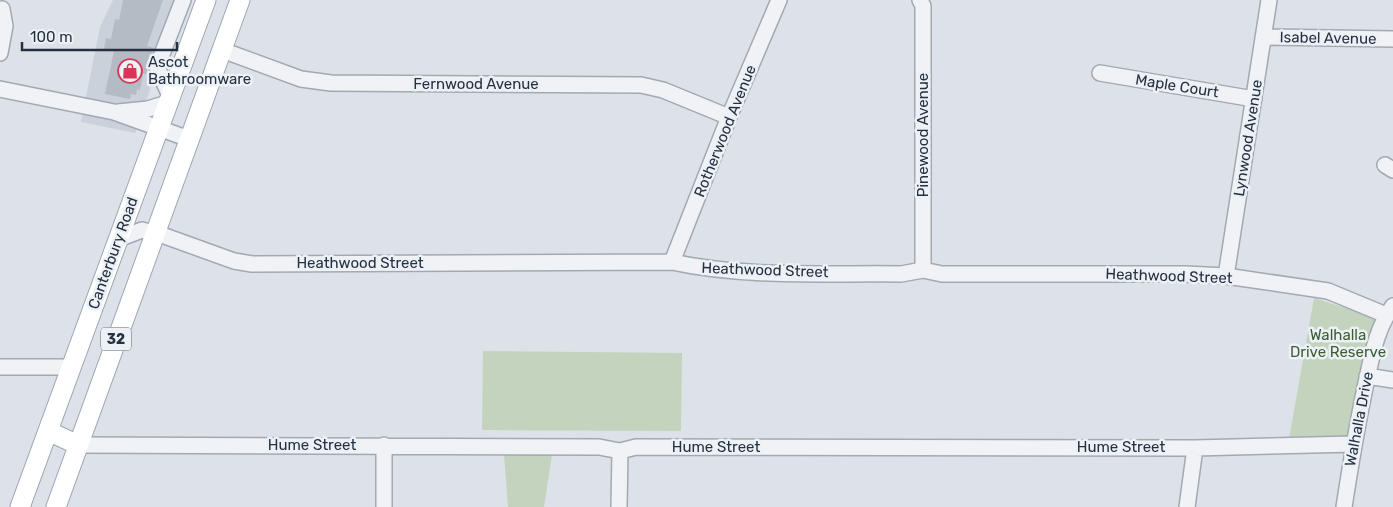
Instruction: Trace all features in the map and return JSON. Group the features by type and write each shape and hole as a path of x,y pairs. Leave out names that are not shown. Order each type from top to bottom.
{"main road":[{"name":"Canterbury Road","path":"20,507 205,0"},
{"name":"32","path":"56,507 148,232 189,139 240,0"},
{"path":"48,430 78,445"}],"street":[{"path":"114,112 148,108 169,100 157,66 183,0"},
{"name":"Rotherwood Avenue","path":"672,262 729,117 779,0"},
{"name":"Pinewood Avenue","path":"920,0 923,6 923,270"},
{"name":"Lynwood Avenue","path":"1226,276 1269,0"},
{"path":"0,53 5,26 2,9"},
{"name":"Isabel Avenue","path":"1263,38 1393,39"},
{"name":"Fernwood Avenue","path":"222,50 301,79 332,83 641,85 663,90 729,117"},
{"name":"Maple Court","path":"1100,73 1254,99"},
{"path":"0,88 114,112 189,139"},
{"path":"118,239 148,232 130,206"},
{"name":"Heathwood Street","path":"148,232 234,261 252,264 672,262 695,267 755,272 901,274 923,270 942,274 1185,274 1226,276 1328,290 1390,311"},
{"name":"Walhalla Drive","path":"1344,507 1354,444 1374,345 1390,311"},
{"path":"0,367 71,367"},
{"path":"1368,376 1393,380"},
{"name":"Hume Street","path":"78,445 384,445 599,447 620,450 636,447 1196,448 1354,444"},
{"path":"384,445 384,507"},
{"path":"1187,507 1196,448"},
{"path":"620,450 620,507"}],"shaded area":[{"path":"113,0 181,0 135,133 81,122 100,27"}],"green space":[{"name":"Walhalla Drive Reserve","path":"1314,298 1377,318 1349,439 1289,439"},
{"path":"483,351 682,353 681,431 482,430"},
{"path":"504,454 552,455 544,507 508,507"}],"building":[{"path":"123,0 163,0 147,46 154,48 149,58 146,74 143,74 140,90 137,89 136,95 131,94 130,99 105,94 114,51 104,49 106,38 111,39 115,19 119,20"}],"place":[{"name":"Ascot Bathroomware","path":"130,71"}]}
